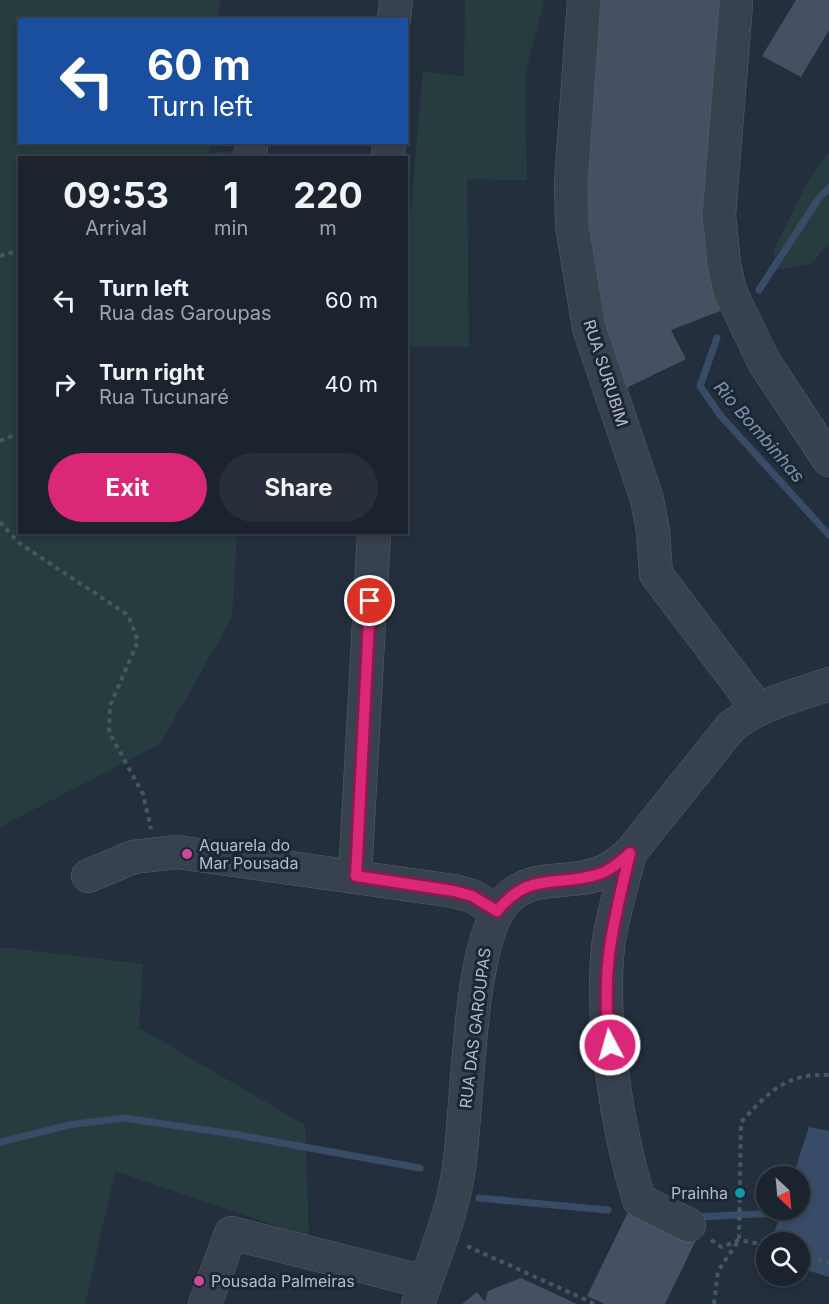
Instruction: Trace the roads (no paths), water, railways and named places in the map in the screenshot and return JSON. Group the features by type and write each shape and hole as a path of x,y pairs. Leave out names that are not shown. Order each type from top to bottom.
{"street":[{"path":"394,18 396,0"},
{"name":"RUA SURUBIM","path":"584,0 571,194 573,237 589,328 648,499 656,574 758,709"},
{"path":"736,5 719,215 724,263 730,291 764,362 829,460"},
{"path":"356,876 374,534"},
{"name":"RUA DAS GAROUPAS","path":"421,1293 442,1235 459,1173 479,972 485,943 497,911 519,889 549,880 601,873 630,853 730,728 758,709 829,684"},
{"path":"88,876 134,857 177,852 454,891 472,896 497,911"},
{"path":"630,853 609,943 605,981 608,1025 627,1162 639,1200 689,1225"},
{"path":"205,1304 231,1233 421,1293"}],"water":[{"path":"809,1127 829,1131 829,1277 810,1271 810,1232 774,1232 778,1220 810,1220 810,1166 796,1166"}],"waterway":[{"path":"759,290 819,198 829,188"},
{"name":"Rio Bombinhas","path":"717,338 700,386 720,415 829,535"},
{"path":"0,1142 69,1125 124,1118 233,1134 420,1168"},
{"path":"479,1198 608,1210"},
{"path":"696,1217 756,1214"}],"place":[{"name":"Aquarela do Mar Pousada","path":"187,854"},
{"name":"Prainha","path":"740,1193"},
{"name":"Pousada Palmeiras","path":"199,1281"}]}
